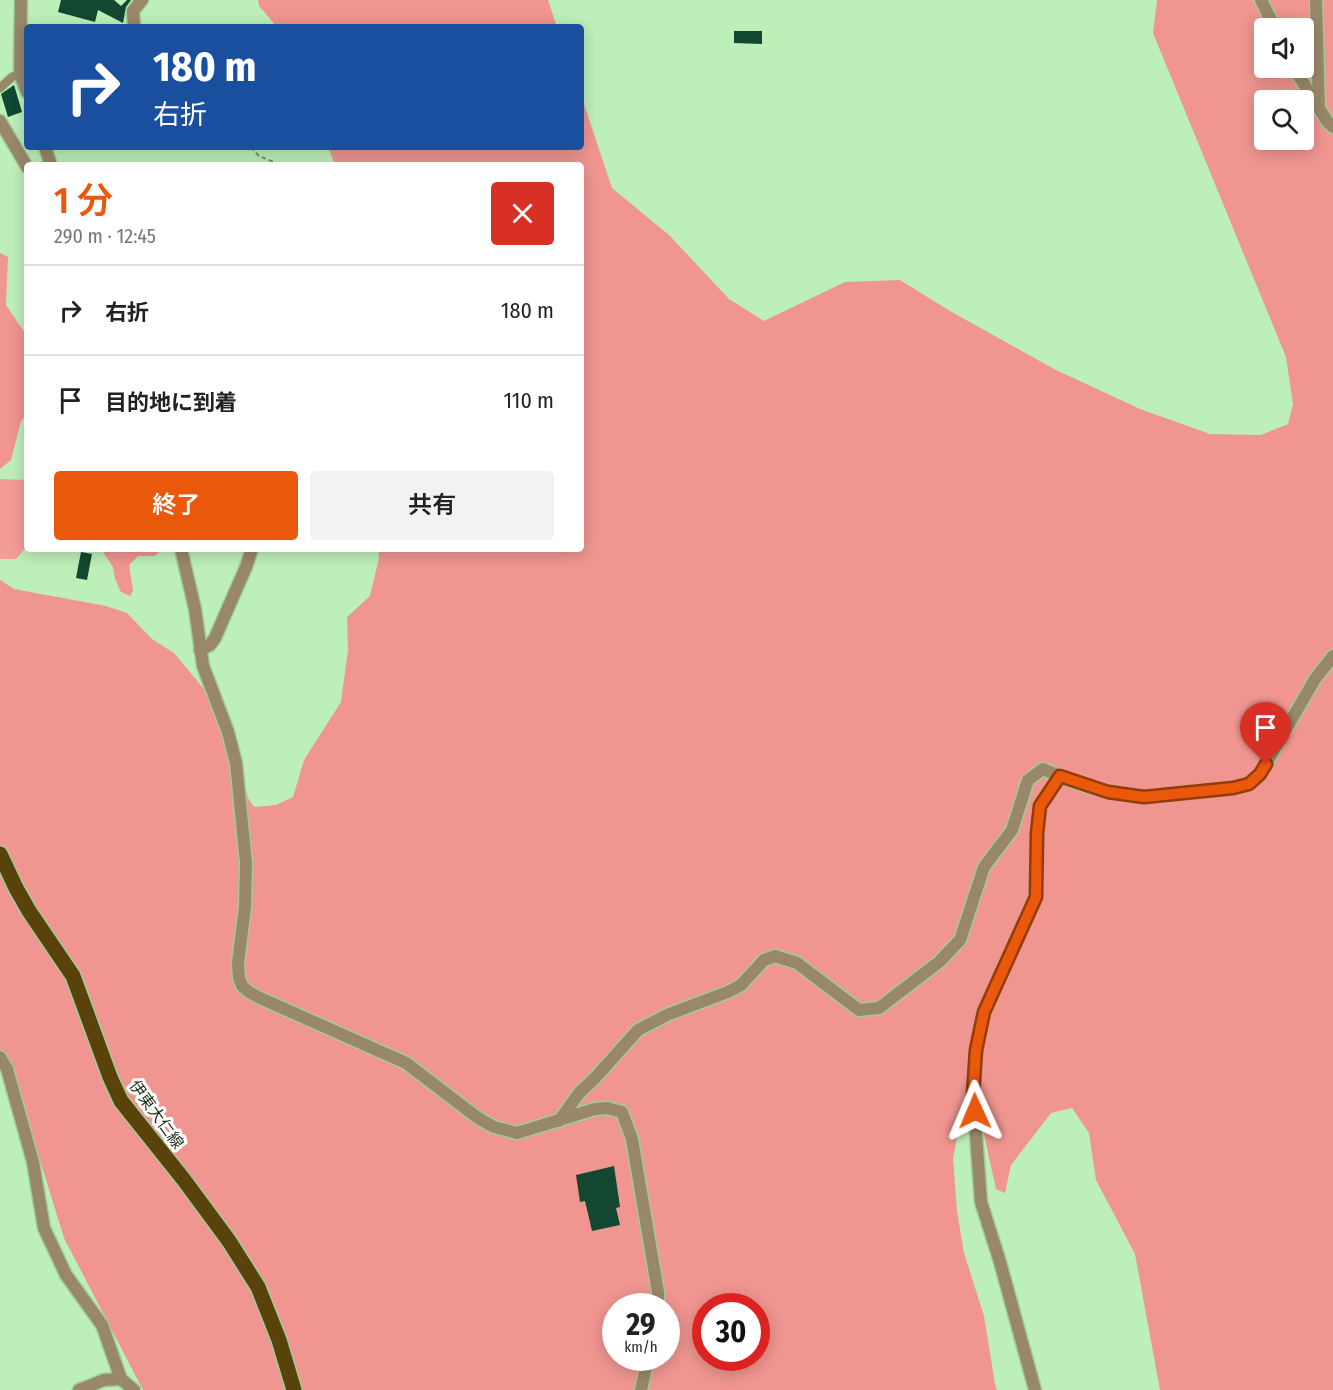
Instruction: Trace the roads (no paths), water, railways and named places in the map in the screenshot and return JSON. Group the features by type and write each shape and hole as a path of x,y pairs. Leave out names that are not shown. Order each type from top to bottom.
{"main road":[{"name":"伊東大仁線","path":"0,854 29,911 73,976 121,1101 230,1240 258,1287 279,1340 294,1390"}],"street":[{"path":"21,0 20,73 24,84"},
{"path":"134,24 134,11 142,0"},
{"path":"1261,0 1270,18"},
{"path":"1316,0 1318,108"},
{"path":"1300,78 1318,108 1333,127"},
{"path":"0,121 24,162"},
{"path":"182,552 195,609 200,650 236,763 246,863 245,907 238,963 243,986 260,998 406,1063 494,1128 517,1133 595,1109 607,1108 622,1112 632,1139 658,1293"},
{"path":"200,650 210,645 215,638 251,552"},
{"path":"559,1121 580,1092 638,1030 669,1014 741,985 764,960 775,956 797,963 859,1010 879,1008 939,962 960,939 984,867 1012,830 1029,780 1044,769 1108,792 1144,797 1233,788 1249,784 1260,774 1315,679 1333,656"},
{"path":"1035,1390 981,1202 973,1095 976,1050 984,1012 1036,897 1037,833 1040,806 1060,776"},
{"path":"0,1057 7,1069 33,1162 44,1228 66,1275 102,1324 121,1378 134,1390"},
{"path":"641,1390 645,1371"},
{"path":"79,1390 104,1380 121,1378"}],"lane":[{"path":"0,88 20,73"}]}
